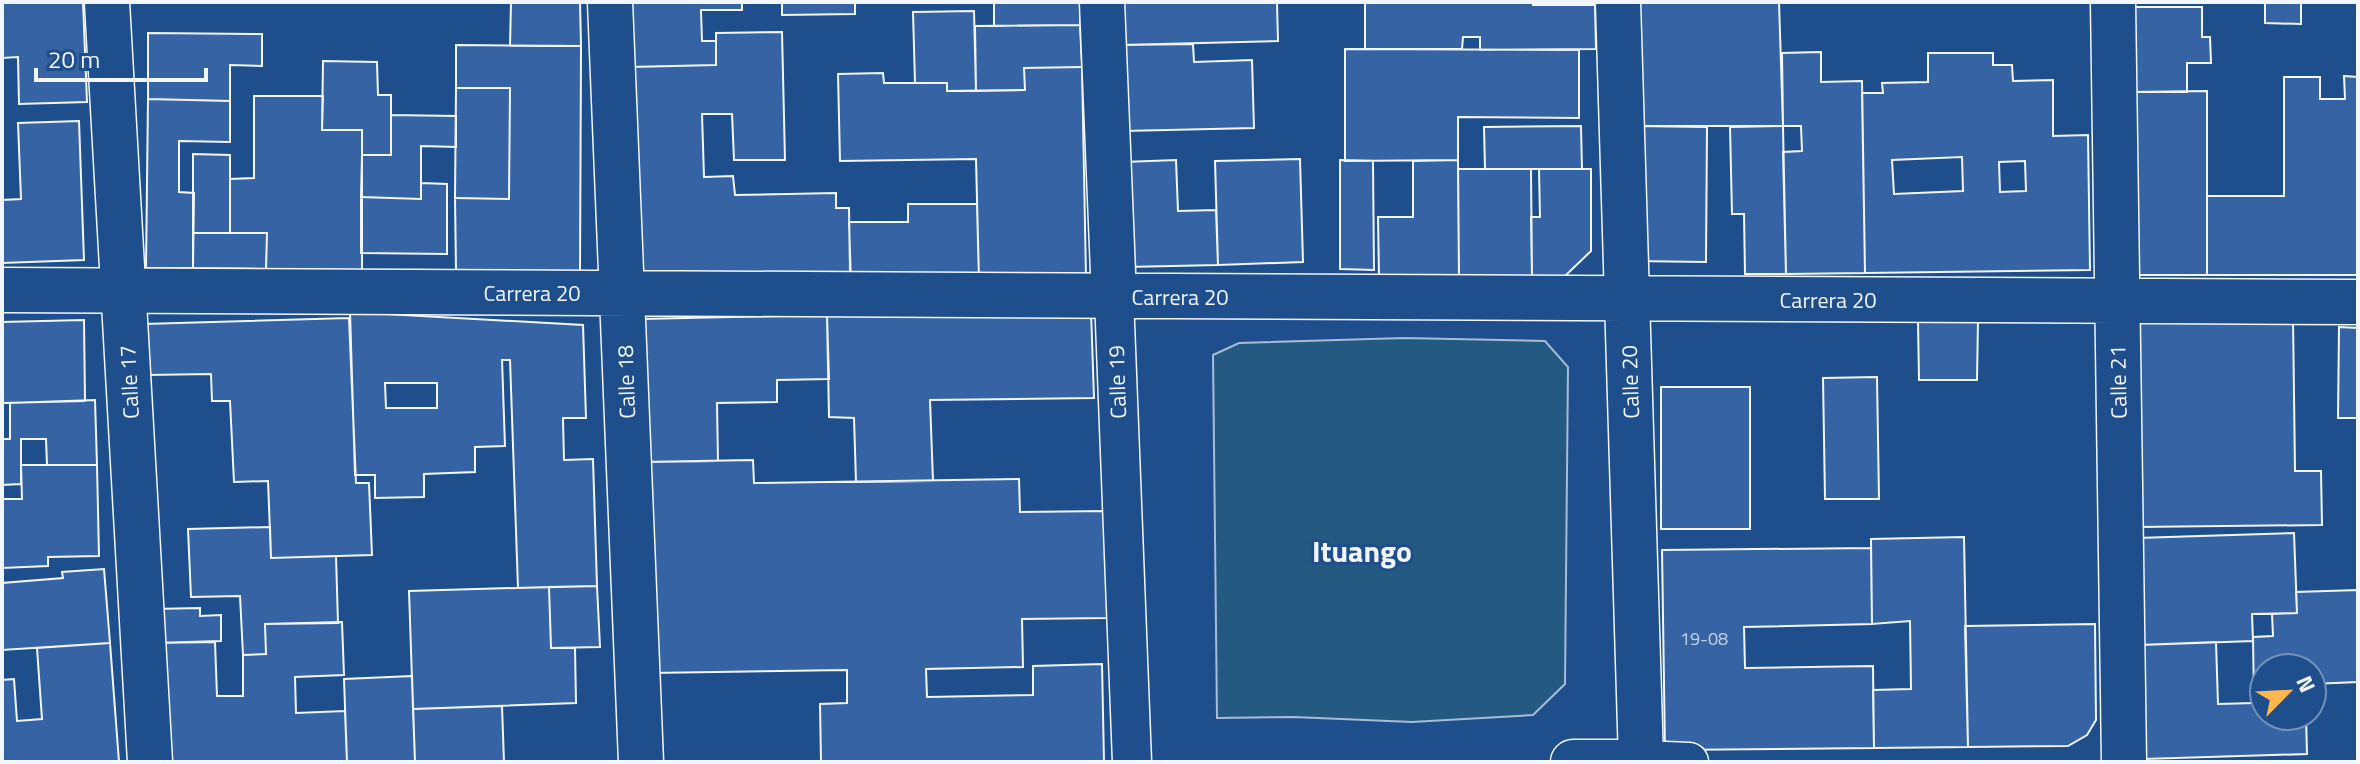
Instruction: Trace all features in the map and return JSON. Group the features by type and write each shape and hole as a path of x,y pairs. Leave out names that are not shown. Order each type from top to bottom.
{"street":[{"name":"Calle 17","path":"107,2 150,762"},
{"name":"Calle 18","path":"610,2 641,762"},
{"name":"Calle 19","path":"1102,2 1132,762"},
{"name":"Calle 20","path":"1618,2 1641,761"},
{"name":"Calle 21","path":"2113,2 2124,762"},
{"name":"Carrera 20","path":"2,290 2358,302"},
{"path":"1573,762 1689,762"}],"shaded area":[{"path":"1404,338 1545,341 1568,367 1565,684 1533,715 1412,722 1294,717 1217,718 1213,355 1239,343"}],"building":[{"path":"2,2 83,2 87,102 19,104 18,57 2,58"},
{"path":"511,2 580,2 581,46 510,46"},
{"path":"629,2 742,2 742,10 701,10 702,41 716,41 716,65 630,67"},
{"path":"782,2 855,2 855,14 782,15"},
{"path":"994,2 1080,2 1080,25 994,26"},
{"path":"1120,2 1277,2 1278,41 1121,45"},
{"path":"1365,2 1595,5 1596,49 1480,50 1480,37 1463,37 1462,49 1365,49"},
{"path":"1634,2 1779,2 1783,126 1634,126"},
{"path":"2265,2 2301,2 2301,24 2265,23"},
{"path":"2129,7 2202,7 2202,37 2210,37 2211,63 2187,63 2187,92 2130,92"},
{"path":"974,11 976,91 947,91 947,83 915,83 913,12"},
{"path":"1080,25 1082,67 1024,68 1025,90 976,91 975,26"},
{"path":"782,32 785,160 734,160 732,114 702,114 704,177 733,176 735,195 836,193 836,208 849,208 850,272 634,276 630,67 716,65 716,33"},
{"path":"148,33 262,34 262,66 230,65 230,101 148,99"},
{"path":"1193,44 1194,62 1252,60 1254,128 1124,131 1121,45"},
{"path":"456,45 581,46 580,271 456,270 455,198 509,199 510,88 456,88"},
{"path":"1345,49 1579,50 1579,118 1458,117 1458,160 1345,161"},
{"path":"1821,52 1821,82 1862,81 1865,273 1786,274 1783,152 1802,151 1801,126 1783,126 1782,53"},
{"path":"1928,53 1993,53 1993,65 2012,65 2013,81 2053,80 2053,136 2088,135 2090,270 1865,273 1862,93 1883,93 1882,83 1928,82","holes":["1962,157 1963,191 1894,194 1892,160","2025,161 2026,191 2000,192 1999,162"]},
{"path":"323,61 377,62 378,95 391,95 391,155 362,155 362,130 322,130"},
{"path":"1082,67 1086,278 979,280 976,159 840,161 838,74 883,73 884,83 947,83 947,91 1025,90 1024,68"},
{"path":"2344,76 2358,77 2358,275 2207,275 2207,196 2284,196 2284,77 2320,77 2320,99 2345,99"},
{"path":"456,88 510,88 509,199 455,198"},
{"path":"2207,91 2207,275 2130,275 2130,92"},
{"path":"254,96 323,96 322,130 362,130 362,270 266,269 267,233 230,233 230,179 254,178"},
{"path":"148,99 230,101 230,142 179,141 179,192 194,193 193,268 146,268"},
{"path":"391,115 456,116 456,147 421,146 421,199 361,197 362,155 391,155"},
{"path":"79,121 84,260 2,263 2,200 21,199 18,123"},
{"path":"1581,126 1582,169 1485,169 1484,127"},
{"path":"1634,126 1707,127 1706,262 1633,261"},
{"path":"1783,126 1786,274 1745,274 1744,214 1732,214 1730,127"},
{"path":"193,154 230,155 230,233 193,233"},
{"path":"1300,159 1303,262 1218,265 1215,161"},
{"path":"1176,160 1178,211 1216,210 1218,265 1126,267 1124,162"},
{"path":"1340,160 1373,161 1374,270 1340,269"},
{"path":"1458,160 1459,277 1379,277 1378,217 1413,217 1413,161"},
{"path":"1458,169 1531,169 1532,277 1459,277"},
{"path":"1539,169 1591,169 1591,251 1564,277 1532,277 1531,217 1540,217"},
{"path":"421,183 447,184 447,254 361,253 361,197 421,199"},
{"path":"908,204 977,204 979,280 851,282 849,222 908,222"},
{"path":"193,233 267,233 266,269 193,268"},
{"path":"1091,311 1094,398 930,400 933,481 856,482 854,418 829,417 827,315"},
{"path":"350,312 583,325 586,418 563,418 564,460 593,459 597,586 518,588 510,360 502,360 505,446 475,447 475,472 424,474 424,497 375,498 375,475 355,475","holes":["385,383 437,383 437,408 386,408"]},
{"path":"827,315 829,379 777,380 777,402 717,403 718,461 644,462 641,319"},
{"path":"2293,317 2295,471 2321,471 2322,525 2137,527 2134,319"},
{"path":"349,318 356,483 369,483 372,555 271,558 268,481 234,482 230,401 212,401 211,374 146,375 144,324"},
{"path":"84,320 85,401 2,403 2,322"},
{"path":"1978,320 1977,380 1919,380 1918,321"},
{"path":"2339,327 2358,328 2358,418 2338,418"},
{"path":"1877,377 1879,499 1825,499 1823,378"},
{"path":"1661,387 1750,387 1750,529 1661,529"},
{"path":"95,400 97,465 47,465 46,439 21,439 21,484 2,485 2,439 10,439 10,403"},
{"path":"753,460 754,483 1019,479 1020,512 1106,511 1108,618 1022,619 1023,667 926,669 927,697 1033,695 1033,666 1102,664 1104,762 821,762 820,704 847,703 847,670 650,673 644,462"},
{"path":"21,465 97,465 99,556 48,557 48,566 2,568 2,499 22,499"},
{"path":"270,527 271,558 336,556 338,623 265,624 266,654 243,655 240,596 191,597 188,529"},
{"path":"2294,533 2297,613 2252,614 2253,641 2140,645 2137,538"},
{"path":"1964,537 1968,747 1874,748 1873,690 1911,689 1910,621 1872,624 1871,539"},
{"path":"1871,548 1872,624 1744,627 1745,668 1873,666 1874,748 1665,750 1662,550"},
{"path":"104,569 110,643 2,650 2,583 63,578 62,572"},
{"path":"597,586 600,647 551,648 549,587"},
{"path":"549,587 551,648 575,648 576,703 413,709 409,591"},
{"path":"2358,590 2358,682 2328,683 2328,652 2253,652 2253,637 2273,636 2272,614 2297,613 2296,592"},
{"path":"200,608 200,616 221,615 221,641 154,643 153,609"},
{"path":"342,622 344,675 295,677 296,713 345,711 347,762 158,762 154,643 215,642 217,696 243,696 243,655 266,654 265,624"},
{"path":"2095,624 2096,720 2087,735 2068,746 1968,747 1965,626"},
{"path":"2216,642 2218,704 2248,703 2248,732 2306,732 2307,754 2144,759 2140,645"},
{"path":"110,643 119,762 2,762 2,680 14,679 17,721 42,719 37,648"},
{"path":"412,676 415,762 347,762 344,679"},
{"path":"502,706 504,762 415,762 413,709"}],"district":[{"name":"Ituango","path":"1362,551"}]}
